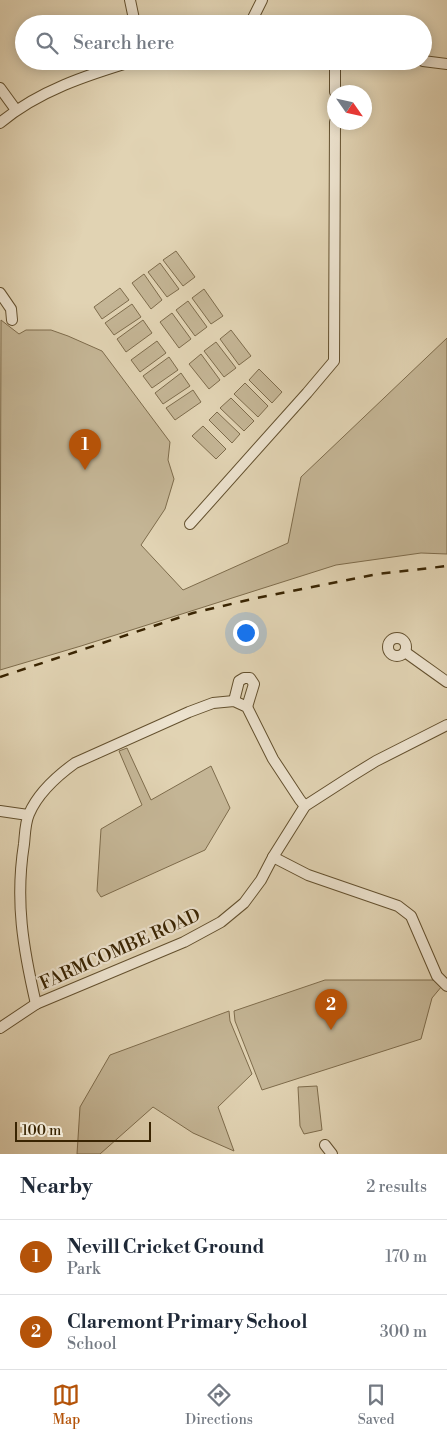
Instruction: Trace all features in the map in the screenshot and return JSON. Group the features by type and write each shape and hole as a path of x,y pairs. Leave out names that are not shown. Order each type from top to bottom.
{"street":[{"path":"130,0 133,15"},
{"path":"254,15 262,0"},
{"path":"432,62 447,64"},
{"path":"0,123 16,110 43,94 105,70"},
{"path":"335,70 335,85"},
{"path":"0,88 16,110"},
{"path":"190,524 334,361 335,130"},
{"path":"0,293 11,309 12,320"},
{"path":"405,652 447,682"},
{"path":"234,701 239,681 244,678 250,678 254,684 247,707"},
{"path":"36,1004 27,966 20,919 20,868 28,815 37,799 48,786 75,763 189,712 213,703 234,701 247,707 273,759 305,806"},
{"name":"FARMCOMBE ROAD","path":"0,1028 36,1004 184,942 221,922 244,903 261,880 305,806 356,773 447,725"},
{"path":"0,811 28,815"},
{"path":"273,857 308,875 398,906 411,916 437,976 447,986"},
{"path":"325,1145 332,1154"}],"shaded area":[{"path":"176,251 195,277 183,286 163,260"},
{"path":"160,263 179,289 167,297 148,272"},
{"path":"144,274 162,300 151,309 132,283"},
{"path":"120,288 129,300 102,319 94,307"},
{"path":"204,289 223,316 211,324 192,298"},
{"path":"188,301 207,327 195,336 176,310"},
{"path":"132,304 141,317 114,335 105,323"},
{"path":"172,313 191,339 179,348 160,322"},
{"path":"1,320 19,334 26,330 51,330 102,351 170,442 168,460 174,479 165,509 141,545 183,590 288,543 301,477 447,338 447,554 421,553 336,565 0,670"},
{"path":"143,320 152,333 126,352 117,339"},
{"path":"231,330 251,356 239,365 220,339"},
{"path":"157,341 166,353 140,372 131,360"},
{"path":"216,342 236,368 224,377 204,351"},
{"path":"201,354 220,380 209,389 189,364"},
{"path":"169,357 178,370 152,388 143,376"},
{"path":"259,369 282,392 272,403 249,380"},
{"path":"181,373 190,386 163,404 155,393"},
{"path":"245,383 268,406 258,417 234,394"},
{"path":"193,390 201,402 175,420 166,408"},
{"path":"231,398 254,421 244,431 220,408"},
{"path":"217,412 240,434 232,443 209,420"},
{"path":"203,426 226,449 216,459 192,436"},
{"path":"127,748 151,800 211,766 230,808 205,850 101,897 97,891 101,829 142,805 119,751"},
{"path":"325,980 438,980 442,986 432,998 421,1039 262,1090 235,1021 234,1011"},
{"path":"229,1011 230,1021 252,1074 218,1107 234,1151 193,1133 153,1107 100,1154 77,1154 80,1107 110,1055"},
{"path":"317,1086 322,1130 304,1134 300,1126 298,1087"}],"railway":[{"path":"0,677 193,613 252,599 378,574 447,566"}],"place":[{"name":"Nevill Cricket Ground","path":"85,470"},
{"name":"Claremont Primary School","path":"331,1030"}]}
